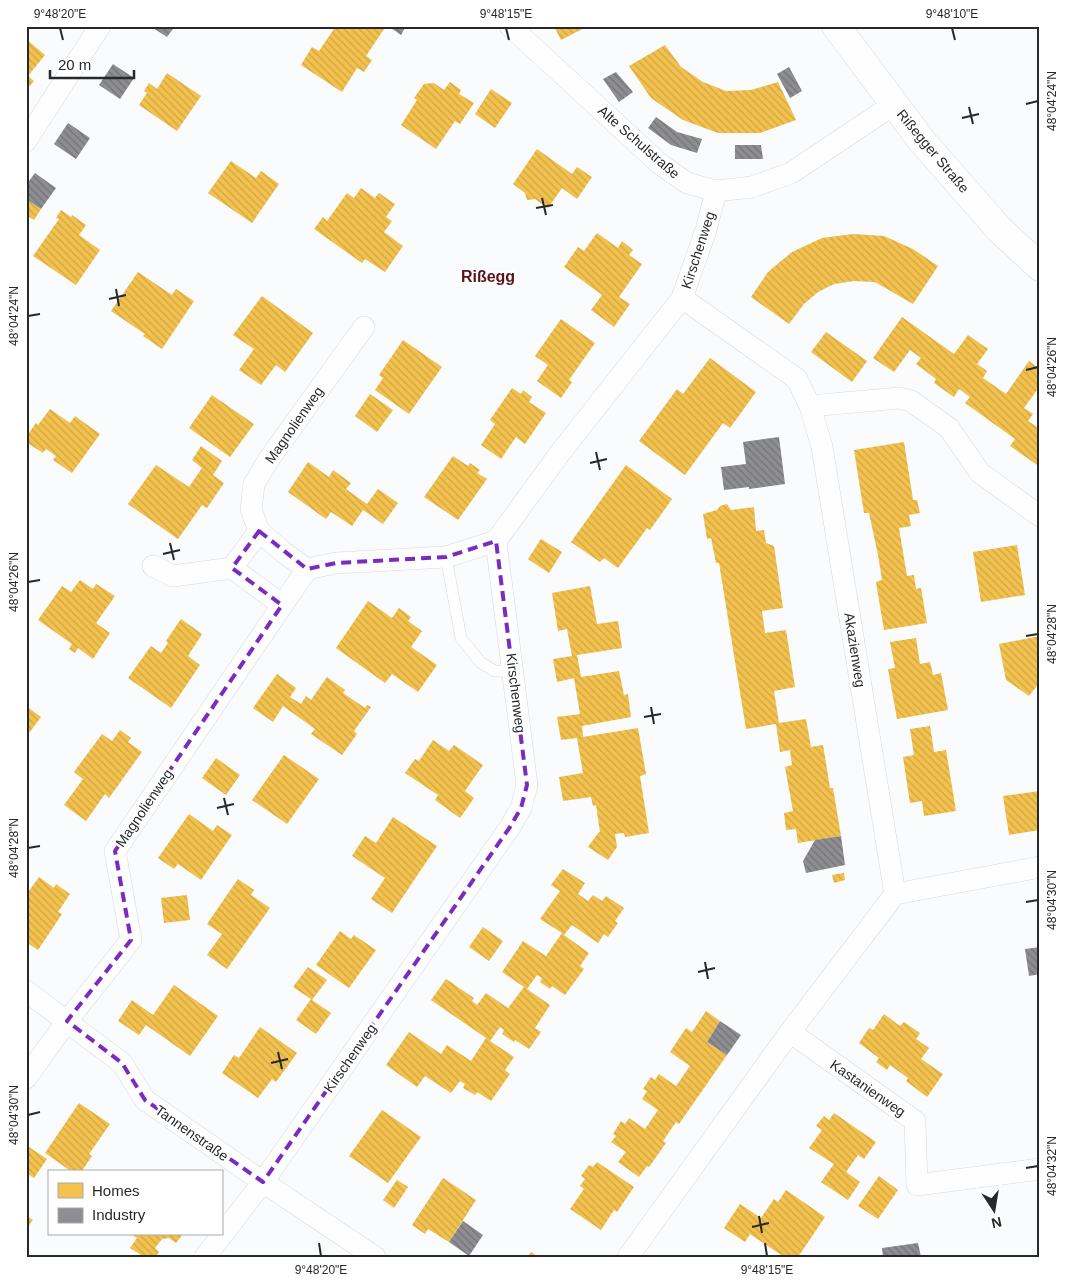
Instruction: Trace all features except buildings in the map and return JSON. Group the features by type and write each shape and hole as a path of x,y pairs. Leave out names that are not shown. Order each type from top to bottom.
{"street":[{"path":"26,141 100,26"},
{"name":"Alte Schulstraße","path":"510,26 660,164 687,183 716,191 752,187 791,173 894,105"},
{"name":"Rißegger Straße","path":"836,26 922,141 999,229 1040,267"},
{"name":"Kirschenweg","path":"222,1235 263,1182 510,828 521,808 527,785 496,541 560,453 682,298 706,230 716,191"},
{"name":"Akazienweg","path":"682,298 798,380 810,406 822,447 895,894"},
{"name":"Magnolienweg","path":"259,531 251,508 254,484 269,459 364,326"},
{"path":"810,406 899,398 911,401 949,428 980,473 1040,516"},
{"path":"232,568 259,531 306,569 336,563 446,557 496,541"},
{"path":"152,566 173,576 232,568 282,606"},
{"name":"Magnolienweg","path":"26,1078 67,1021 131,940 115,851 306,569"},
{"path":"628,1257 790,1032 895,894 1040,867"},
{"name":"Tannenstraße","path":"26,991 122,1063 144,1100 374,1257"},
{"name":"Kastanienweg","path":"790,1032 915,1121 917,1185 1040,1169"},
{"name":"Kirschenweg","path":"205,1257 221,1236"}],"lane":[{"path":"446,557 461,638 481,663 495,671 514,672"}],"highlighted area":[{"path":"259,531 307,569 336,563 446,557 496,541 527,785 521,808 510,827 263,1182 145,1100 122,1063 67,1021 131,940 115,851 282,605 232,568"}],"district":[{"name":"Rißegg","path":"488,276"}]}
